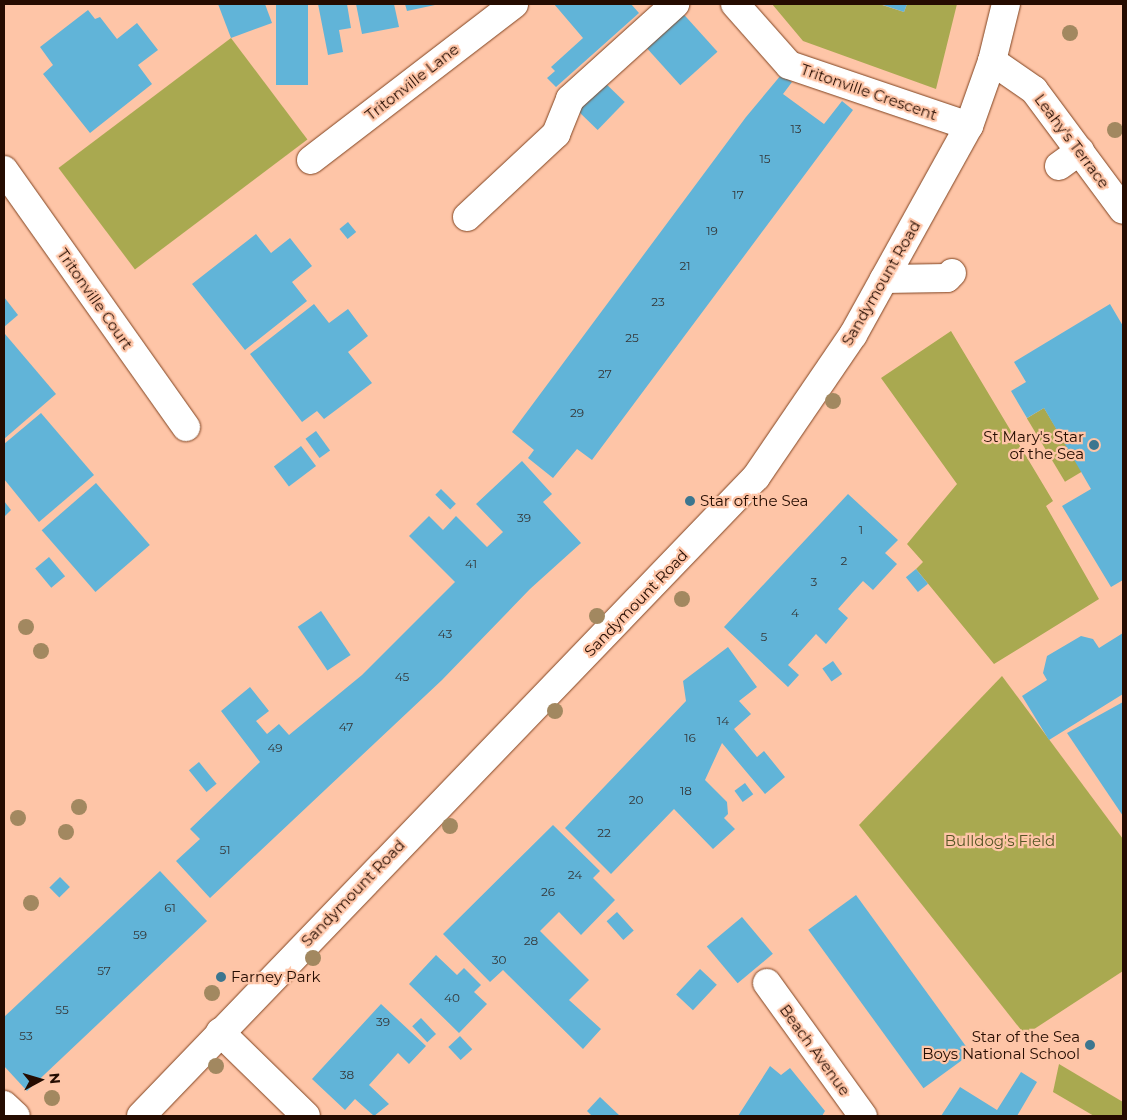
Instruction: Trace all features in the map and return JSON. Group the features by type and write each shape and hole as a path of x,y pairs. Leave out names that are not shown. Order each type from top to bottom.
{"street":[{"name":"Tritonville Lane","path":"311,160 514,4"},
{"path":"467,217 556,134 570,99 674,4"},
{"name":"Tritonville Crescent","path":"735,4 790,65 969,126"},
{"name":"Sandymount Road","path":"141,1116 756,477 852,335 969,126 992,61 1006,4"},
{"name":"Leahy's Terrace","path":"992,61 1034,90 1070,158 1123,210"},
{"name":"Tritonville Court","path":"4,170 186,427"},
{"path":"884,279 947,278 952,273"},
{"name":"Beach Avenue","path":"767,983 863,1116"},
{"path":"220,1032 306,1116"},
{"path":"4,1104 16,1116"}],"green space":[{"path":"772,4 879,4 904,12 907,4 957,4 936,89 803,41"},
{"path":"231,38 307,139 135,269 58,168"},
{"path":"951,331 1053,501 1046,506 1099,599 994,664 916,569 923,562 907,544 957,484 881,378"},
{"path":"1044,408 1082,471 1065,482 1027,418"},
{"name":"Bulldog's Field","path":"1002,676 1123,839 1123,971 1025,1035 859,825"},
{"path":"1059,1064 1123,1102 1123,1116 1094,1116 1053,1092"}],"building":[{"path":"218,4 265,4 272,23 231,38"},
{"path":"276,4 308,4 308,85 276,85"},
{"path":"318,4 347,4 351,28 339,30 343,52 328,55"},
{"path":"356,4 394,4 399,27 362,34"},
{"path":"405,4 434,4 435,5 407,11"},
{"path":"554,4 631,4 639,13 556,87 547,78 555,71 551,67 583,38"},
{"path":"880,4 907,4 904,12"},
{"path":"678,8 717,52 680,85 641,41"},
{"path":"88,10 95,19 100,17 117,39 137,23 158,50 138,65 152,84 90,133 43,74 53,65 40,47"},
{"path":"781,75 792,82 783,94 824,124 842,101 853,110 592,460 577,449 553,478 528,458 534,450 512,432 746,117"},
{"path":"601,79 625,102 598,130 574,107"},
{"path":"348,222 356,232 348,239 339,229"},
{"path":"256,234 271,253 290,238 312,266 292,282 307,301 245,350 192,284"},
{"path":"4,297 18,315 4,327"},
{"path":"314,304 329,323 348,309 368,336 348,352 372,383 324,419 317,411 302,422 250,354"},
{"name":"St Mary's Star of the Sea","path":"1110,304 1123,326 1123,580 1111,587 1062,506 1091,489 1044,408 1027,418 1011,391 1026,382 1014,362"},
{"path":"4,335 56,394 4,439"},
{"path":"41,413 94,475 39,522 4,479 4,444"},
{"path":"316,431 330,450 320,458 305,439"},
{"path":"301,446 316,466 289,486 274,466"},
{"path":"522,461 552,494 543,502 581,543 530,589 442,680 210,898 176,861 200,839 190,829 260,762 221,711 250,687 269,711 256,721 267,734 279,724 289,735 362,675 455,582 409,536 429,516 443,530 456,516 487,547 503,532 476,504"},
{"path":"96,483 150,545 95,592 42,530"},
{"path":"441,489 456,504 450,510 435,495"},
{"path":"848,494 898,540 885,553 897,564 873,590 863,581 838,609 848,618 826,644 816,634 788,665 799,675 788,687 724,627"},
{"path":"4,501 11,510 4,517"},
{"path":"49,557 65,576 51,588 35,569"},
{"path":"916,569 928,584 918,592 906,577"},
{"path":"321,611 351,655 327,671 298,627"},
{"path":"1123,633 1123,694 1049,740 1022,696 1047,680 1043,673 1047,656 1081,636 1093,639 1099,648"},
{"path":"728,647 757,687 739,701 751,714 734,729 757,757 764,751 785,777 765,794 722,743 705,780 727,802 728,814 724,818 735,829 713,849 674,809 611,874 565,828 686,701 683,681"},
{"path":"833,661 842,674 832,682 822,668"},
{"path":"1123,702 1123,816 1067,733"},
{"path":"199,762 217,784 207,792 189,770"},
{"path":"745,783 753,794 743,802 734,791"},
{"path":"553,825 600,871 593,878 615,900 581,935 559,912 540,931 589,980 569,1000 601,1029 583,1049 503,970 490,982 443,934"},
{"path":"160,871 207,921 27,1091 4,1066 4,1017"},
{"path":"60,877 70,887 59,898 49,888"},
{"path":"856,895 971,1054 923,1088 808,930"},
{"path":"617,912 634,931 623,940 607,921"},
{"path":"742,917 773,954 738,983 707,947"},
{"path":"436,955 457,975 464,968 481,985 474,992 487,1004 459,1033 409,984"},
{"path":"700,969 717,985 693,1010 676,995"},
{"path":"381,1004 426,1046 409,1064 398,1053 369,1085 389,1104 374,1116 355,1099 345,1110 312,1079"},
{"path":"421,1018 436,1034 427,1042 412,1026"},
{"path":"460,1036 472,1049 461,1060 448,1047"},
{"path":"770,1066 781,1075 790,1068 825,1111 822,1116 738,1116"},
{"path":"1021,1072 1037,1082 1017,1116 941,1116 960,1087 997,1110"},
{"path":"600,1097 620,1116 592,1116 587,1111"}],"place":[{"name":"St Mary's Star of the Sea","path":"1094,445"},
{"name":"Star of the Sea","path":"690,501"},
{"name":"Farney Park","path":"221,977"},
{"name":"Star of the Sea Boys National School","path":"1090,1045"}]}
